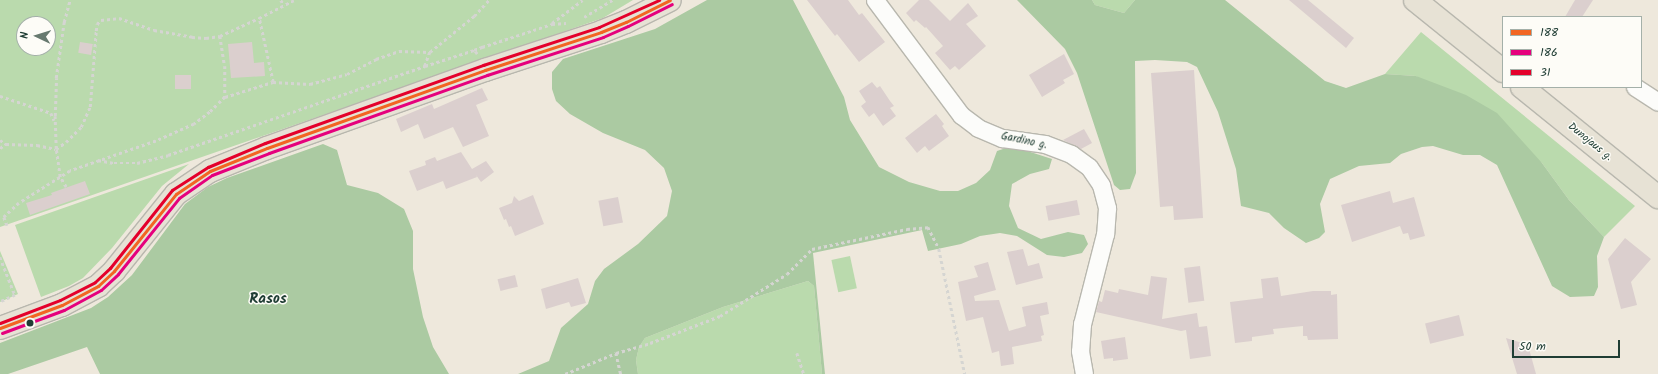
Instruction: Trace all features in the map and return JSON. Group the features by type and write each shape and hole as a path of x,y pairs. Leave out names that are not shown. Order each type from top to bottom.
{"main road":[{"path":"0,328 62,305 98,286 114,271 176,194 193,180 210,171 267,148 485,70 601,32 632,19 670,0"},
{"path":"1415,0 1502,70"},
{"name":"Dunojaus g.","path":"1523,88 1658,197"}],"street":[{"name":"Gardino g.","path":"875,0 961,115 978,128 1002,138 1044,144 1071,154 1089,167 1101,185 1107,208 1105,234 1082,324 1080,351 1084,374"},
{"path":"1637,88 1658,102"}],"path":[{"path":"66,188 60,177 56,149 55,121 56,78 64,22 70,0"},
{"path":"281,0 284,6"},
{"path":"0,140 6,144 37,145 56,149 66,142 81,127 90,107 96,31 97,24 101,20 119,18 154,30 206,38 220,36 294,0"},
{"path":"425,66 430,52 474,16 489,0"},
{"path":"552,24 582,0"},
{"path":"580,20 612,0"},
{"path":"259,18 273,82"},
{"path":"97,160 114,163 136,163 168,155 425,66 552,24 568,23"},
{"path":"220,36 225,66 225,97"},
{"path":"474,50 481,59 485,70"},
{"path":"0,218 4,217 19,203 70,171 97,160 156,141 194,124 225,97 273,82 310,84 347,74 376,59 399,51 430,52"},
{"path":"0,96 51,113 55,121"},
{"path":"0,148 6,144"},
{"path":"4,217 7,225"},
{"path":"565,374 616,353 650,343 720,316 787,274 812,250 907,229 928,227 939,249 965,374"},
{"path":"0,257 15,295 0,302"},
{"path":"616,353 621,374"},
{"path":"797,353 804,374"}],"green space":[{"path":"0,0 633,0 603,18 0,227"},
{"path":"707,0 793,0 844,97 850,120 879,167 909,182 940,191 958,191 976,183 990,170 997,151 1006,148 1018,148 1052,159 1049,169 1030,174 1012,184 1009,206 1018,228 1041,239 1068,232 1084,235 1088,244 1082,253 1064,257 1047,255 1017,236 1000,233 980,236 961,244 928,251 922,230 813,253 825,374 822,374 814,286 808,281 723,307 645,338 639,347 636,360 638,374 518,374 549,361 561,328 588,304 595,281 604,269 638,244 667,216 672,191 664,168 645,150 603,133 570,114 556,101 552,89 552,72 563,59 655,29"},
{"path":"1017,0 1092,0 1095,5 1124,13 1135,0 1225,0 1325,81 1346,88 1385,74 1416,76 1466,95 1497,113 1542,163 1569,200 1604,237 1597,256 1598,287 1594,296 1570,297 1552,286 1497,165 1480,155 1463,155 1433,146 1422,147 1401,154 1390,163 1359,166 1330,179 1320,204 1325,232 1319,238 1306,243 1284,228 1269,213 1241,206 1236,169 1218,112 1197,67 1187,62 1155,60 1135,61 1136,173 1130,189 1120,190 1114,185 1077,73 1065,49"},
{"path":"1092,0 1135,0 1124,13 1095,5"},
{"path":"1421,32 1635,206 1604,237 1569,200 1542,163 1416,76 1385,74"},
{"path":"323,144 337,150 347,185 378,193 404,209 413,231 413,269 423,317 433,347 449,374 100,374 87,347 8,374 0,374 0,343 91,308 108,297 132,275 185,204 208,187 227,178"},
{"path":"189,164 162,186 112,248 83,278 69,286 41,297 15,225"},
{"path":"0,251 18,294 0,302"},
{"path":"850,256 857,288 838,292 831,260"},
{"path":"808,281 814,286 822,374 638,374 636,360 639,347 645,338 723,307"}],"building":[{"path":"807,0 848,0 859,15 862,13 885,42 859,62 837,34 835,36"},
{"path":"919,0 929,0 950,21 968,3 978,16 966,24 986,46 959,70 955,66 950,70 935,53 943,46 926,27 925,28 916,20 914,22 906,13"},
{"path":"1289,0 1308,0 1354,38 1346,48"},
{"path":"1575,0 1593,0 1583,16 1566,16"},
{"path":"80,42 93,44 91,55 78,53"},
{"path":"252,42 254,63 264,62 265,76 231,78 228,44"},
{"path":"1064,54 1074,74 1063,80 1065,83 1042,97 1029,75"},
{"path":"1194,70 1203,218 1174,220 1173,206 1160,207 1151,73"},
{"path":"175,75 191,75 191,89 175,89"},
{"path":"872,82 877,88 880,86 894,106 890,108 896,116 883,126 874,113 869,117 861,106 866,102 859,91"},
{"path":"482,88 488,100 476,105 489,136 463,147 453,127 424,139 418,124 401,132 396,119 432,104 434,109"},
{"path":"936,114 944,124 942,126 949,136 929,151 925,146 917,153 905,138"},
{"path":"1084,129 1092,143 1081,149 1063,140"},
{"path":"461,152 472,169 486,161 494,172 481,182 476,175 477,177 446,189 443,181 417,191 409,171 426,165 425,161 435,157 437,161"},
{"path":"85,181 90,194 30,215 26,203 52,195 51,193"},
{"path":"1390,191 1393,203 1414,197 1425,236 1410,240 1408,233 1403,234 1400,226 1352,242 1341,205"},
{"path":"533,195 544,224 515,236 511,226 509,227 506,219 504,220 499,208 512,203 514,196 519,201"},
{"path":"618,197 623,223 603,226 598,201"},
{"path":"1077,200 1080,215 1048,221 1046,206"},
{"path":"1625,238 1651,259 1631,282 1637,305 1621,309 1608,259"},
{"path":"1023,249 1028,266 1039,263 1043,278 1016,285 1007,252"},
{"path":"988,262 996,290 974,296 975,301 999,300 1009,331 1026,326 1022,307 1047,302 1049,314 1040,316 1044,335 1041,336 1042,341 1012,347 1014,364 1001,366 999,351 992,353 983,317 966,321 958,282 978,277 974,266"},
{"path":"1200,266 1204,301 1188,303 1184,268"},
{"path":"515,275 518,287 500,291 498,279"},
{"path":"1151,276 1167,278 1162,319 1197,313 1199,327 1207,326 1211,356 1190,359 1186,330 1181,331 1096,312 1099,301 1102,302 1105,290 1118,293 1119,289 1148,295"},
{"path":"1278,277 1281,296 1313,291 1331,291 1331,295 1337,294 1338,339 1308,340 1307,336 1303,336 1303,326 1273,329 1274,334 1252,337 1252,341 1235,343 1230,302 1263,298 1261,279"},
{"path":"578,278 586,303 571,307 569,302 546,309 541,289"},
{"path":"1459,315 1464,335 1430,344 1425,323"},
{"path":"1125,337 1128,359 1113,361 1113,358 1104,359 1101,341"},
{"path":"1506,338 1528,345 1536,374 1517,374"}],"transit line":[{"name":"31","path":"0,323 60,300 95,282 110,268 172,190 208,167 265,143 483,65 599,27 659,0"},
{"name":"188","path":"0,328 62,305 98,286 114,271 176,194 210,171 267,148 485,70 601,32 626,22 670,0"},
{"name":"186","path":"2,333 64,310 101,290 118,274 179,198 212,175 487,75 603,37 672,4"}],"district":[{"name":"Rasos","path":"268,300"}]}
